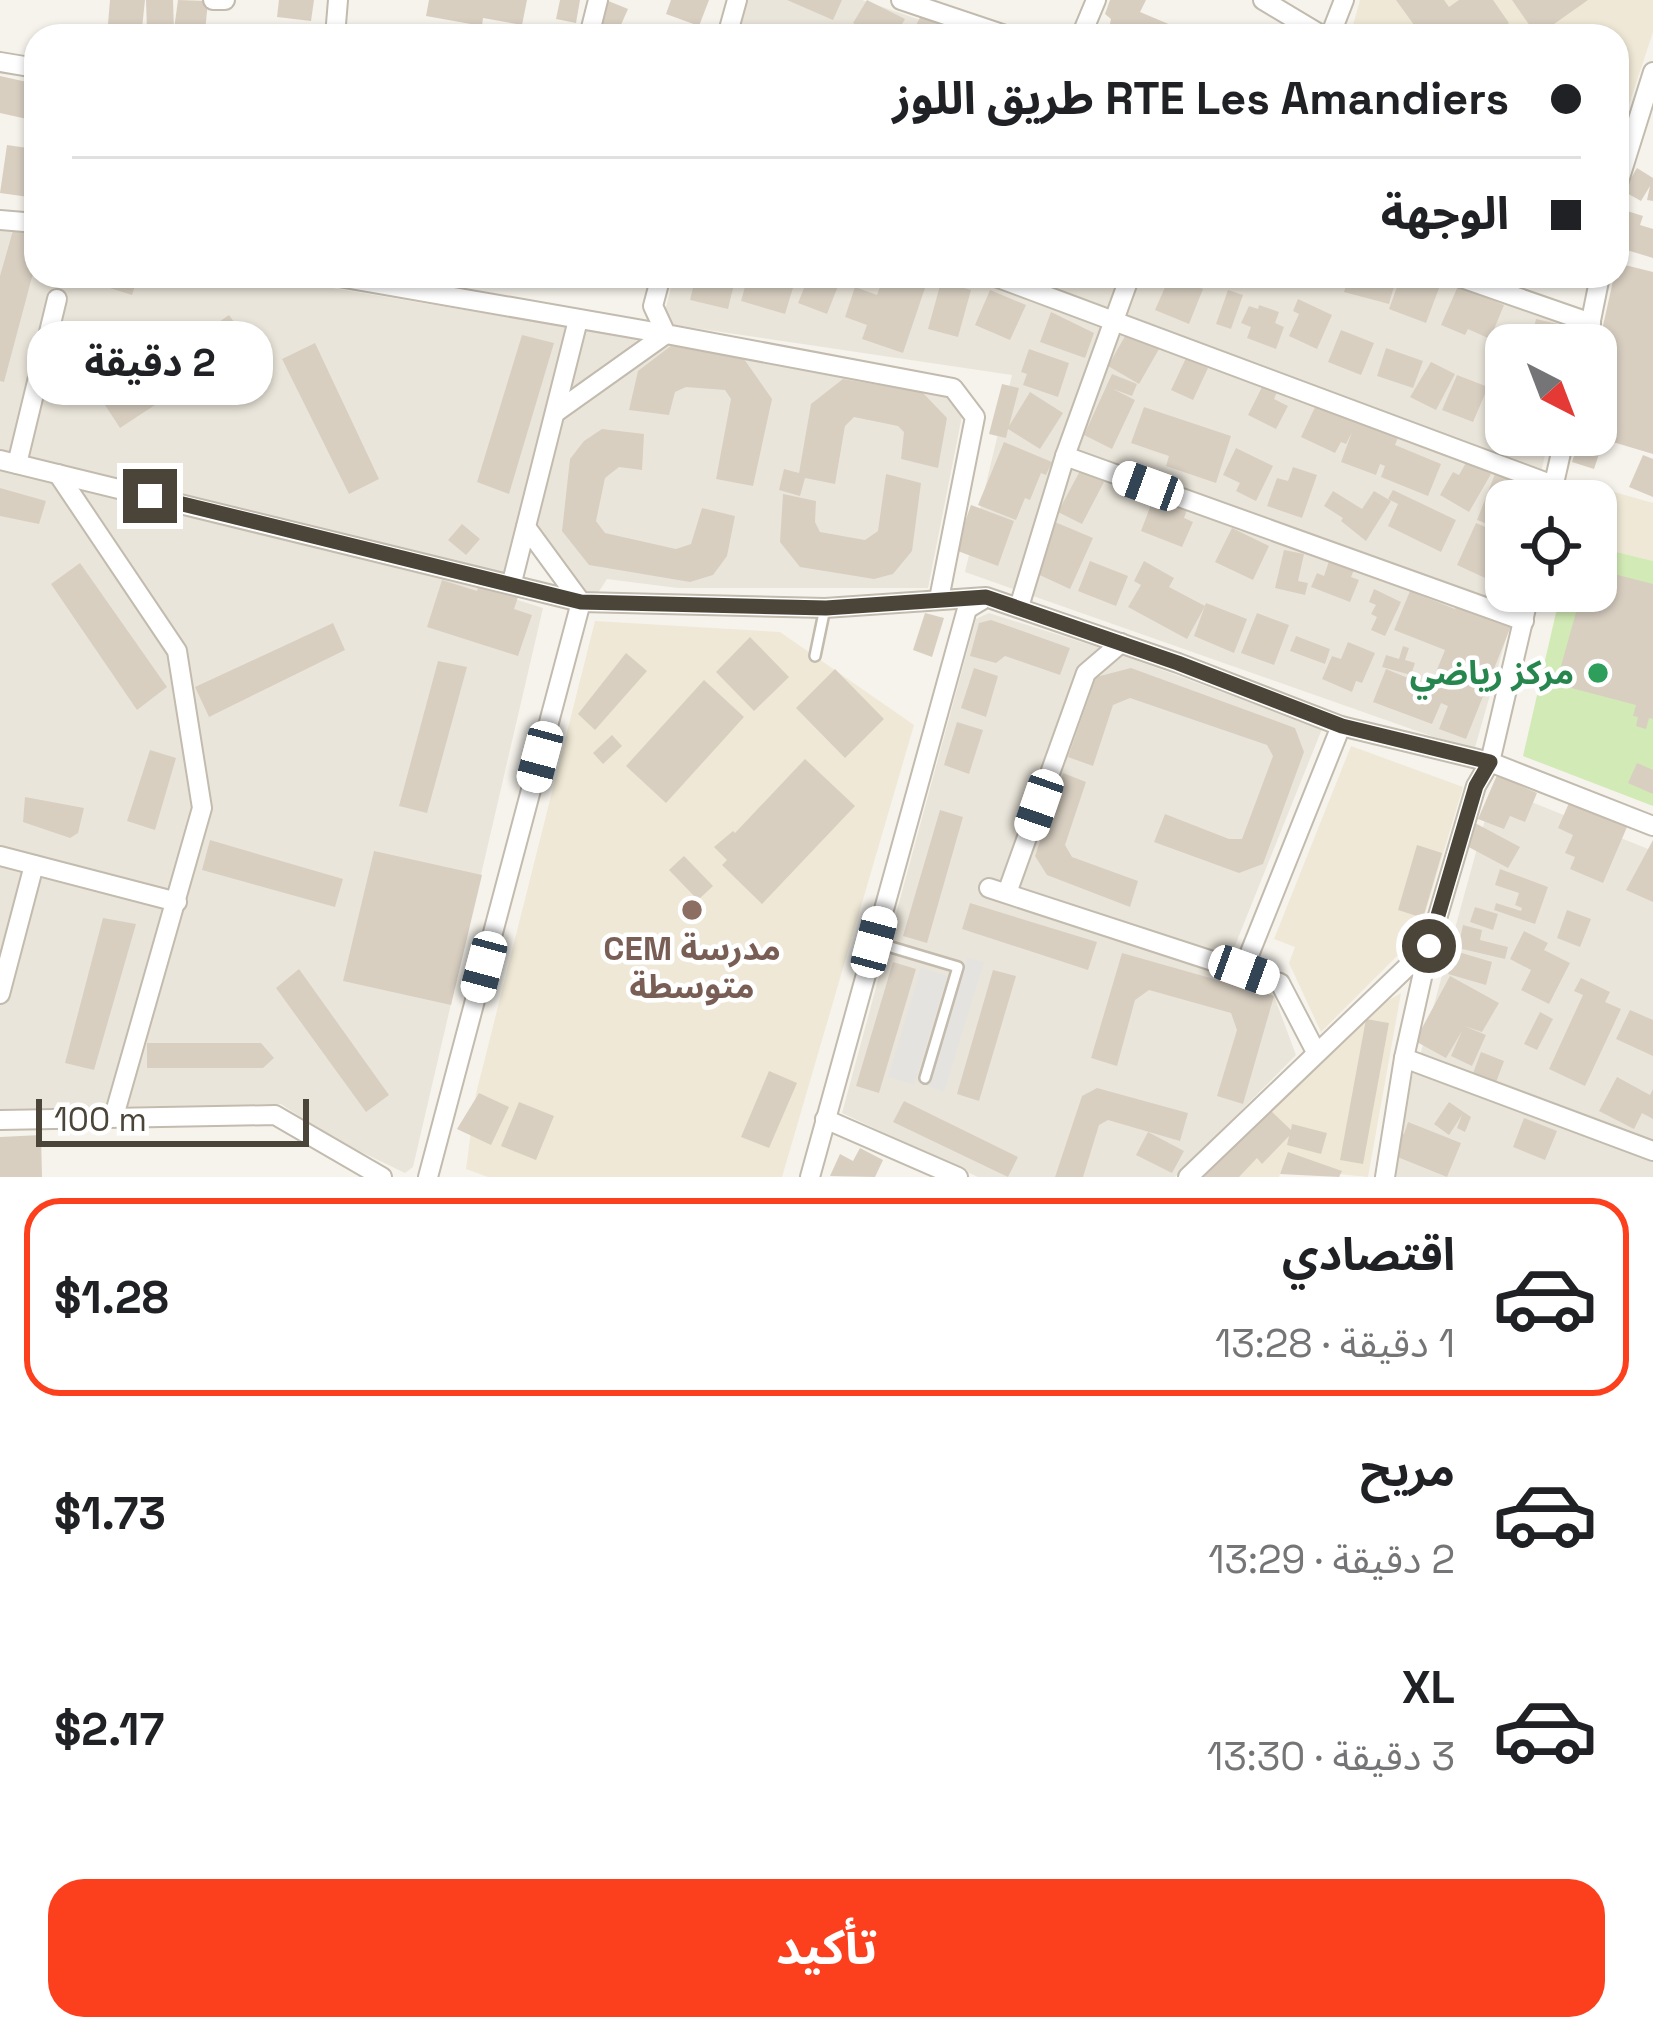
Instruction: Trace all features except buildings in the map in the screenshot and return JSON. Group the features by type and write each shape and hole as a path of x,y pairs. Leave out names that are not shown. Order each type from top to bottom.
{"street":[{"path":"213,0 225,0"},
{"path":"1263,0 1305,24"},
{"path":"905,1 973,24"},
{"path":"1629,162 1645,136 1653,72"},
{"path":"400,288 952,388 975,417 939,599"},
{"path":"658,288 653,306 666,334"},
{"path":"1024,288 1518,480"},
{"path":"1018,607 1065,456 1126,288"},
{"path":"1491,288 1591,322 1598,288"},
{"path":"57,299 9,462 581,602 826,608 986,597 1342,726 1490,762 1653,826"},
{"path":"512,582 578,320"},
{"path":"555,413 666,334"},
{"path":"1065,456 1524,620"},
{"path":"58,474 177,651 202,808 114,1116"},
{"path":"526,527 581,602"},
{"path":"810,1177 967,609 986,597"},
{"path":"428,1177 581,602"},
{"path":"1385,1177 1404,1058 1429,946 1476,786 1490,762 1526,612"},
{"path":"1120,643 1085,673 998,891 1280,983 1316,1052"},
{"path":"1244,970 1342,726"},
{"path":"0,856 177,902"},
{"path":"0,994 34,865"},
{"path":"1188,1177 1429,946"},
{"path":"1404,1058 1653,1151"},
{"path":"0,1120 275,1115 382,1177"},
{"path":"825,1119 958,1177"}],"lane":[{"path":"815,656 826,608"},
{"path":"874,942 958,967 925,1078"}],"shaded area":[{"path":"738,0 862,0 932,24 733,24"},
{"path":"1360,0 1653,0 1653,32 1629,105 1629,24 1353,24"},
{"path":"0,220 24,223 24,288 332,288 567,327 498,594 543,608 413,1167 405,1173 330,1137 281,1104 0,1109"},
{"path":"671,288 1517,288 1581,310 1577,324 1485,324 1485,456 1545,456 1539,480 1485,480 1485,612 1510,612 1474,751 965,572 1012,375 674,325 665,311"},
{"path":"585,328 941,394 955,404 962,416 928,588 678,588 607,579 598,593 584,591 534,524"},
{"path":"1617,493 1653,503 1653,561 1617,552"},
{"path":"989,613 1116,653 1322,729 1230,958 1274,996 1296,1055 1175,1177 978,1177 842,1113 976,619"},
{"name":"CEM مدرسة متوسطة","path":"595,621 780,632 914,725 782,1177 488,1177 466,1169 476,1094"},
{"path":"1351,746 1463,787 1419,934 1321,1032 1289,963 1295,947 1274,939"},
{"path":"1494,787 1653,851 1653,1177 1374,1177 1419,1059"},
{"path":"967,957 984,962 944,1092 927,1086"},
{"path":"921,968 947,976 914,1085 888,1077"},
{"path":"1401,993 1368,1177 1282,1168 1279,1177 1202,1177 1375,1008"}],"green space":[{"name":"مركز رياضي","path":"1617,552 1653,561 1653,806 1523,756 1556,612 1617,612"}],"place":[{"name":"مركز رياضي","path":"1598,673"},
{"name":"CEM مدرسة متوسطة","path":"692,910"}],"route":[{"path":"150,496 581,602 826,608 986,597 1342,726 1490,762 1476,786 1429,946"}]}
